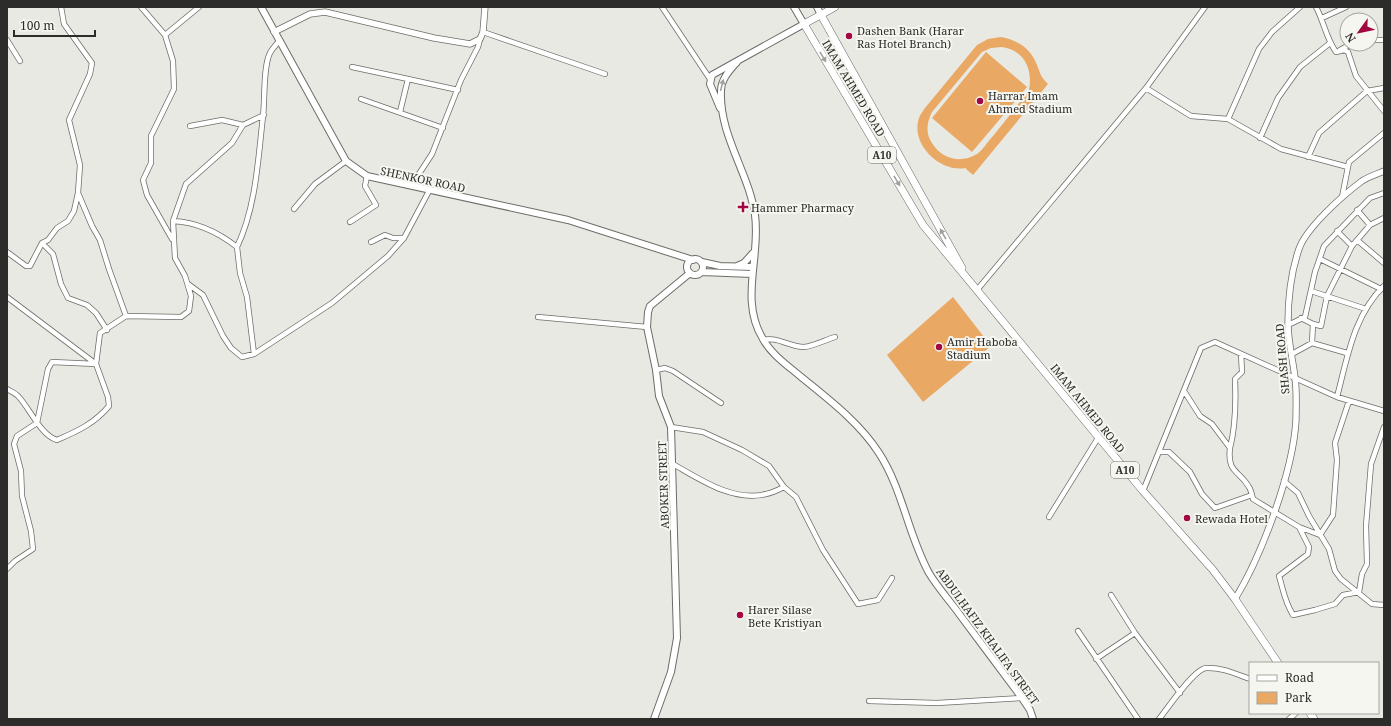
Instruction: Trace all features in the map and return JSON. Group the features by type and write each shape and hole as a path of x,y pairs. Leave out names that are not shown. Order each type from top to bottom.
{"highway":[{"path":"804,24 835,7"},
{"name":"IMAM AHMED ROAD","path":"821,14 969,280"},
{"name":"IMAM AHMED ROAD","path":"804,24 923,225 1098,438 1213,570 1235,599 1277,662"}],"main road":[{"name":"SHENKOR ROAD","path":"261,7 346,161 367,176 429,191 568,220 670,254 693,260"},
{"path":"723,113 710,84 710,79 716,72 804,24 794,7"},
{"path":"817,7 821,14"},
{"path":"723,113 721,89 727,73 736,62"},
{"name":"ABDULHAFIZ KHALIFA STREET","path":"723,113 726,126 753,201 756,229 752,270 752,306 756,325 763,340 790,367 850,417 879,453 891,474 930,573 1022,698 1033,719"},
{"path":"737,270 754,252"},
{"name":"SHENKOR ROAD","path":"670,254 688,265"},
{"path":"752,270 737,270 702,272 694,275 690,273 688,265 693,260 698,260 737,270 752,286"},
{"path":"702,262 704,267 702,272"},
{"name":"ABOKER STREET","path":"655,718 671,672 677,638 673,464 671,427 659,396 656,370 646,327 650,306 690,273"}],"street":[{"path":"7,252 26,266 30,266 42,243 48,240 57,228 68,222 74,211 78,193 80,165 69,120 90,74 92,63 64,24 61,7"},
{"path":"141,7 165,35 173,61 174,89 151,136 150,163 143,180 147,195 173,240"},
{"path":"165,35 199,7"},
{"path":"411,186 432,154 458,90 478,47 483,32 485,7"},
{"path":"662,7 710,79"},
{"path":"977,290 1146,88 1205,7"},
{"path":"1228,120 1259,49 1272,32 1300,7"},
{"path":"1316,7 1322,18 1330,43 1336,52"},
{"path":"1322,18 1346,7"},
{"path":"274,32 310,14 323,10 434,38 470,44 480,39"},
{"path":"483,32 605,74"},
{"path":"7,40 20,61"},
{"path":"254,354 247,297 240,273 237,247 247,226 253,198 264,115 267,63 270,53 279,41"},
{"path":"1260,138 1278,98 1300,67 1330,43"},
{"path":"1336,52 1344,50 1348,52 1356,76 1384,111"},
{"path":"352,67 458,90"},
{"path":"400,112 408,79"},
{"path":"1146,88 1191,116 1228,120 1281,149 1348,167"},
{"path":"1308,157 1318,133 1368,91 1384,88"},
{"path":"361,99 443,128"},
{"path":"7,389 17,395 38,423 53,439 57,440 81,430 100,417 109,406 108,397 96,364 98,338 100,333 107,330 126,316 181,317 189,310 191,296 188,284 175,258 173,240 173,221 186,184 232,143 243,125 264,115"},
{"path":"190,126 222,120 243,125"},
{"path":"1342,197 1348,162 1384,133"},
{"path":"294,209 315,184 346,161"},
{"name":"SHASH ROAD","path":"1235,599 1250,575 1274,511 1284,481 1296,421 1295,379 1288,325 1290,295 1299,249 1308,232 1342,197 1363,180 1384,171"},
{"path":"350,222 376,205 365,186 367,176"},
{"path":"188,284 203,295 231,348 242,357 254,354 332,303 372,271 404,238 429,191"},
{"path":"78,193 92,226 100,240 126,316"},
{"path":"1288,325 1304,317 1324,246 1370,198 1384,193"},
{"path":"1357,210 1370,225"},
{"path":"1301,318 1321,326 1327,296 1339,269 1352,246 1370,225 1384,219"},
{"path":"173,221 195,224 224,237 237,247"},
{"path":"1337,231 1352,246"},
{"path":"371,242 385,235 393,238 404,238"},
{"path":"1356,240 1384,263"},
{"path":"42,243 53,254 61,284 68,298 87,305 96,313 107,330"},
{"path":"1320,259 1339,269 1382,287 1366,309 1347,353 1337,397"},
{"path":"1311,291 1366,309"},
{"path":"7,297 96,364"},
{"path":"538,317 646,327"},
{"path":"1312,343 1313,324"},
{"path":"763,340 770,338 804,347 835,337"},
{"path":"1143,491 1201,348 1215,342 1337,397 1384,411"},
{"path":"1292,354 1312,343 1347,353"},
{"path":"1241,354 1242,372 1235,379 1236,405 1234,434 1230,448 1229,460 1234,471 1249,486 1253,499 1299,526 1320,535"},
{"path":"7,569 15,561 33,549 31,531 22,496 21,471 14,444 16,436 38,423 48,369 52,362 96,364"},
{"path":"656,370 665,368 673,371 721,403"},
{"path":"1184,391 1200,416 1212,424 1230,448"},
{"path":"1320,535 1333,515 1337,460 1335,443 1349,401"},
{"path":"671,427 703,432 742,450 769,466 784,488 796,497 823,550 858,604 878,600 892,578"},
{"path":"1359,592 1362,574 1367,564 1366,526 1370,464 1384,428"},
{"path":"1049,517 1098,438"},
{"path":"1159,452 1169,452 1190,472 1202,494 1216,508 1252,495"},
{"path":"673,464 725,491 743,495 766,494 784,488"},
{"path":"1284,481 1298,493 1329,549 1335,571 1341,578 1372,604 1384,606"},
{"path":"1299,526 1310,547 1308,554 1279,576 1283,588 1284,601 1293,615 1335,604 1343,595 1359,592"},
{"path":"1111,595 1135,633 1180,693"},
{"path":"1078,631 1138,719"},
{"path":"1096,659 1135,633"},
{"path":"1159,719 1194,673 1204,668 1219,668 1249,679"},
{"path":"869,701 937,703 1022,698"}],"green space":[{"path":"1001,37 1007,38 1023,46 1031,54 1043,79 1048,84 973,175 966,168 946,166 929,155 923,147 917,128 919,118 925,108 977,45 988,39","holes":["1002,47 1010,49 1021,56 1028,68 1030,75 1029,90 977,154 964,159 958,159 941,153 932,143 928,135 928,124 932,112 982,52 991,48"]},
{"path":"986,52 1027,87 972,152 932,118"},
{"path":"953,297 991,346 923,402 887,355"}],"place":[{"name":"Dashen Bank (Harar Ras Hotel Branch)","path":"849,36"},
{"name":"Harrar Imam Ahmed Stadium","path":"980,101"},
{"name":"Hammer Pharmacy","path":"743,207"},
{"name":"Amir Haboba Stadium","path":"939,347"},
{"name":"Rewada Hotel","path":"1187,518"},
{"name":"Harer Silase Bete Kristiyan","path":"740,615"}]}
